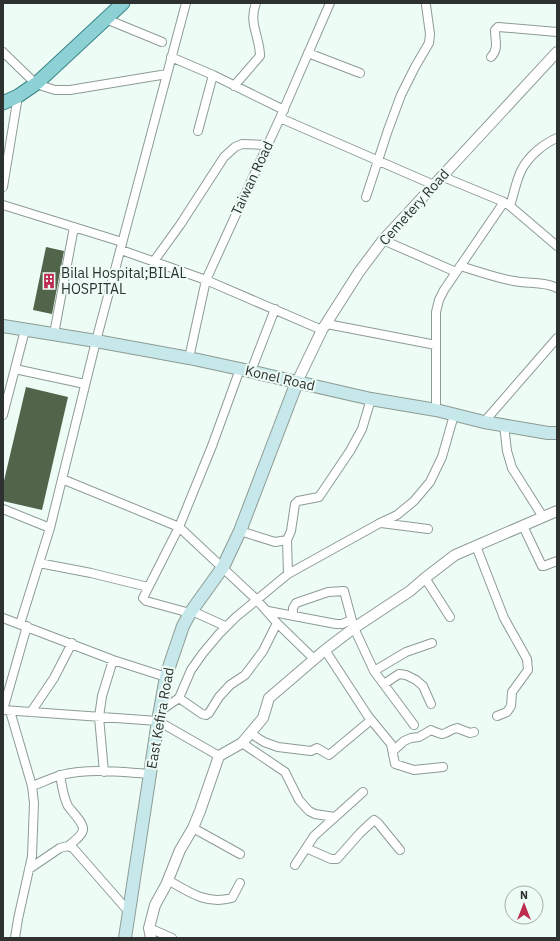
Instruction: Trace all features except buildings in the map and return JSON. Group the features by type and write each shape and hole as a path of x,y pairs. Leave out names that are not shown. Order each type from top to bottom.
{"main road":[{"path":"3,103 18,96 36,84 123,3"},
{"name":"Konel Road","path":"3,326 189,358 371,399 436,410 484,422 548,433 557,433"},
{"name":"East Kefira Road","path":"125,938 166,677 183,626 191,612 223,567 240,531 297,382"}],"street":[{"path":"15,938 32,856 34,803 32,786 5,710 38,564 50,528 96,341 186,3"},
{"path":"234,86 260,56 253,13 256,3"},
{"name":"Taiwan Road","path":"189,358 206,280 284,110 330,3"},
{"path":"366,197 401,95 429,43 430,34 426,5"},
{"path":"106,19 162,42"},
{"path":"491,57 496,48 495,30 498,27 557,32"},
{"path":"3,52 36,84 55,90 70,90 166,74"},
{"path":"308,52 360,73"},
{"name":"Cemetery Road","path":"297,382 325,327 359,272 383,240 557,52"},
{"path":"171,57 213,75 284,110"},
{"path":"198,131 213,75"},
{"path":"3,187 18,96"},
{"path":"280,118 434,185"},
{"path":"436,410 436,312 439,300 458,269 507,204 522,170 528,161 545,144 557,138"},
{"path":"154,261 180,225 224,157 235,147 242,144 267,145"},
{"path":"441,176 507,204 557,246"},
{"path":"3,205 74,227 122,246 154,261 206,280 275,309 325,327 436,345"},
{"path":"54,334 74,227"},
{"path":"383,240 458,269 516,282 547,284 557,288"},
{"path":"225,626 191,612 144,601 144,595 179,527 212,446 275,309"},
{"path":"3,415 25,330"},
{"path":"484,422 557,338"},
{"path":"15,369 86,384"},
{"path":"288,574 286,540 290,530 295,504 298,501 319,497 350,451 362,429 371,399"},
{"path":"159,716 179,698 192,670 203,653 225,626 288,574 397,515 414,501 430,482 442,457 454,415"},
{"path":"504,425 507,452 512,468 543,518"},
{"path":"62,479 179,527 257,600 277,623 314,659"},
{"path":"3,509 50,528"},
{"path":"172,938 150,933 154,905 168,880 180,850 193,828 219,756 242,743 262,718 269,698 325,650 352,624 410,591 455,555 557,511"},
{"path":"380,523 428,529"},
{"path":"523,526 542,566 557,561"},
{"path":"240,531 275,542 286,540"},
{"path":"476,546 504,618 527,659 528,665 526,673 512,692 511,706 509,710 497,716"},
{"path":"38,564 91,573 148,587"},
{"path":"425,578 450,617"},
{"path":"293,616 293,608 296,603 328,592 342,590 345,593 352,624 374,671 414,725"},
{"path":"268,611 336,624 352,624"},
{"path":"3,618 72,643 113,660 166,677"},
{"path":"179,698 202,714 206,715 209,713 230,685 245,675 263,651 277,623"},
{"path":"31,712 50,684 72,643"},
{"path":"374,671 406,652 432,643"},
{"path":"325,650 371,720 391,744 395,764 414,770 443,767"},
{"path":"104,772 99,717 102,696 113,660"},
{"path":"384,684 399,674 406,675 416,680 423,686 432,704"},
{"path":"5,710 99,717 159,716 219,756"},
{"path":"250,733 264,742 278,747 311,751 317,748 329,755 371,720"},
{"path":"393,750 411,738 419,737 431,730 440,735 443,735 456,728 470,733 474,732"},
{"path":"242,743 284,772 299,800 309,811 315,814 335,817"},
{"path":"32,786 60,775 76,772 150,774"},
{"path":"29,869 60,848 68,846 83,831 83,827 68,806 60,775"},
{"path":"296,865 314,836 363,792"},
{"path":"306,848 331,859 337,859 360,833 374,820 378,822 400,850"},
{"path":"193,828 240,854"},
{"path":"68,846 73,848 129,912"},
{"path":"168,880 207,900 232,898 240,883"}],"place":[{"name":"Bilal Hospital;BILAL HOSPITAL","path":"49,281"}]}
